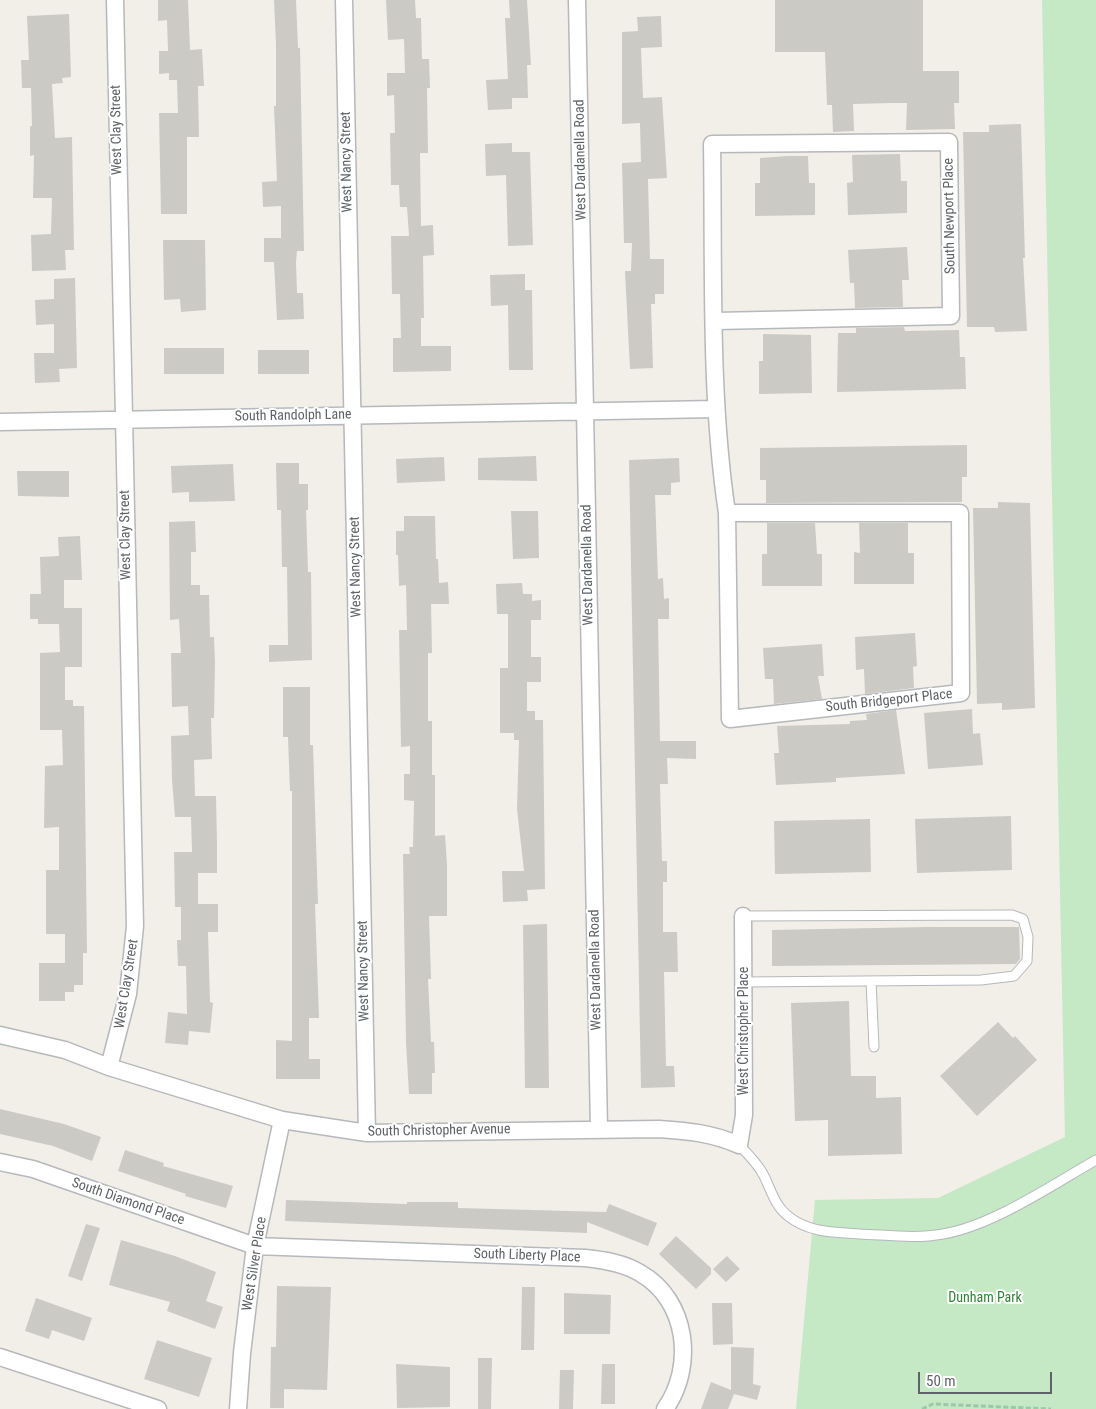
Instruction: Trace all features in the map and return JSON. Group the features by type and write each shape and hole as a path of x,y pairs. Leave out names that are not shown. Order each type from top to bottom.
{"street":[{"name":"West Clay Street","path":"109,1067 128,994 135,926 115,0"},
{"name":"West Nancy Street","path":"344,0 367,1133"},
{"name":"West Dardanella Road","path":"577,0 599,1129"},
{"name":"South Newport Place","path":"715,321 951,316 949,142 712,144 716,409"},
{"path":"586,411 716,409"},
{"name":"South Bridgeport Place","path":"716,409 720,468 727,513 730,719 962,693 960,513 727,513"},
{"name":"South Randolph Lane","path":"0,422 586,411"},
{"name":"West Christopher Place","path":"739,1146 744,1115 743,916"},
{"name":"South Christopher Avenue","path":"0,1036 65,1050 109,1067 282,1120 367,1133 599,1129 696,1131 719,1136 739,1146"},
{"name":"West Silver Place","path":"238,1409 242,1353 255,1246 282,1120"},
{"name":"South Diamond Place","path":"0,1162 33,1169 255,1246"},
{"name":"South Liberty Place","path":"255,1246 585,1258 624,1265 651,1280 669,1302 678,1320 684,1360 680,1382 665,1409"},
{"path":"0,1357 158,1409"}],"lane":[{"path":"743,916 1012,915 1023,919 1028,937 1027,961 1014,976 980,980 743,982"},
{"path":"871,981 874,1047"},
{"path":"739,1146 752,1158 763,1174 776,1203 796,1222 823,1232 911,1237 944,1234 978,1224 1096,1160"}],"path":[{"path":"922,1409 933,1404 1050,1409"}],"green space":[{"name":"Dunham Park","path":"1042,0 1096,0 1096,1409 796,1409 815,1200 938,1198 1065,1137"}],"building":[{"path":"158,0 188,0 190,50 202,49 204,86 198,86 199,137 187,137 187,214 161,214 159,113 178,113 177,80 169,80 169,73 159,74 159,51 168,51 167,20 158,21"},
{"path":"274,0 296,0 298,48 300,48 304,251 297,251 296,262 297,293 303,293 304,319 277,320 274,262 264,262 264,238 281,238 281,206 263,207 262,182 277,181 274,106 276,106 276,44"},
{"path":"386,0 415,0 416,18 421,18 422,59 429,59 430,88 427,88 428,153 420,153 421,226 433,225 434,255 423,256 424,318 421,318 421,346 451,346 451,371 393,372 393,338 401,338 400,294 392,294 391,236 409,236 407,207 400,207 399,185 391,185 390,133 395,133 394,95 387,96 387,73 405,73 404,39 388,40"},
{"path":"509,0 527,0 531,65 527,65 528,98 512,98 512,109 488,110 486,80 508,79 505,18 510,18"},
{"path":"775,0 923,0 923,71 959,71 959,103 954,103 955,129 906,130 907,103 892,103 853,104 854,131 833,132 832,105 827,105 825,52 775,52"},
{"path":"69,14 71,77 62,78 63,83 52,84 55,138 72,137 74,250 65,250 66,270 32,271 31,235 51,234 52,198 33,198 34,155 30,156 30,126 32,126 31,88 22,88 21,60 29,60 27,16"},
{"path":"661,16 662,47 641,48 643,98 662,97 667,178 648,179 650,259 664,259 664,294 655,294 655,304 651,304 653,368 630,369 625,271 631,271 632,243 624,243 622,163 641,162 640,123 622,124 622,32 638,31 637,17"},
{"path":"1021,124 1025,258 1023,258 1027,331 995,332 994,327 967,327 963,132 989,132 989,125"},
{"path":"512,143 512,152 530,152 533,245 508,246 506,175 486,176 485,144"},
{"path":"900,154 901,181 907,181 907,213 848,215 847,183 853,182 852,155"},
{"path":"808,156 809,183 815,183 815,215 755,216 755,183 760,183 760,158"},
{"path":"163,240 205,240 206,310 181,312 180,299 164,300"},
{"path":"907,247 909,280 902,280 903,307 855,308 854,283 850,283 848,250"},
{"path":"525,274 525,290 532,290 533,370 509,370 508,305 491,306 490,275"},
{"path":"75,278 77,368 59,369 60,382 35,383 34,353 54,353 54,324 36,325 35,300 54,299 54,279"},
{"path":"904,327 905,331 959,330 960,357 965,357 966,389 837,392 838,333 856,333 856,328"},
{"path":"763,334 811,335 812,393 759,394 759,361 763,361"},
{"path":"164,348 224,348 224,374 164,374"},
{"path":"258,350 309,350 309,374 258,374"},
{"path":"967,445 967,477 962,477 962,502 766,503 766,480 760,480 760,448"},
{"path":"536,456 537,481 478,480 478,458"},
{"path":"444,457 445,481 397,483 396,459"},
{"path":"679,458 680,482 671,483 671,495 655,495 658,579 663,578 664,599 669,598 669,619 658,619 660,741 696,741 696,759 667,758 668,784 660,784 662,861 667,861 667,882 663,882 663,932 677,932 678,972 664,972 666,1066 674,1066 675,1087 641,1088 629,460"},
{"path":"276,463 299,463 299,484 308,484 308,510 306,510 308,572 311,572 312,660 269,662 269,645 288,645 287,567 282,567 281,510 277,510"},
{"path":"233,464 235,501 189,502 189,492 172,493 171,466"},
{"path":"17,471 69,471 69,497 18,496"},
{"path":"998,502 1030,503 1035,708 1002,710 1002,703 977,704 973,508 998,508"},
{"path":"511,511 538,511 539,558 513,559"},
{"path":"404,516 435,516 436,559 438,559 439,583 448,582 449,604 431,604 432,653 428,653 428,721 432,721 432,775 435,775 435,836 445,835 447,865 447,916 429,916 431,979 428,979 431,1042 434,1042 435,1073 432,1073 432,1094 409,1094 406,1043 403,854 410,854 409,847 413,847 414,801 404,800 404,774 410,774 410,746 401,747 399,630 407,630 406,585 399,586 396,531 404,531"},
{"path":"195,521 196,552 191,552 191,585 200,585 200,595 209,595 210,637 214,637 215,663 214,718 211,718 212,759 194,760 195,796 216,796 217,843 217,873 198,873 198,904 218,904 218,932 208,932 210,1002 213,1003 210,1033 189,1031 188,1045 165,1043 168,1012 187,1014 186,966 178,966 177,940 181,940 181,907 175,907 174,852 192,852 191,817 175,817 172,780 171,736 189,735 188,706 172,707 171,653 181,653 179,619 170,620 169,522"},
{"path":"767,523 815,523 817,554 822,554 822,586 762,586 762,554 767,554"},
{"path":"859,523 908,523 908,553 914,553 914,584 854,584 854,552 860,553"},
{"path":"80,536 82,580 64,580 64,608 82,608 82,667 65,667 65,700 73,700 73,706 84,706 87,953 83,953 83,985 74,985 74,992 65,992 65,1001 39,1001 39,963 65,963 65,934 46,934 46,870 59,870 59,827 44,828 45,766 63,765 62,730 40,730 40,653 60,652 59,624 38,624 38,619 30,619 30,594 41,594 40,557 59,556 58,537"},
{"path":"522,583 523,594 532,594 532,601 541,600 541,620 531,620 531,657 541,657 541,682 527,682 527,711 535,711 535,720 543,720 545,889 527,890 528,901 503,902 502,871 524,871 517,809 519,740 514,740 514,733 500,733 500,668 508,668 508,614 497,614 496,584"},
{"path":"915,633 917,666 913,667 914,688 865,694 864,669 856,670 855,637"},
{"path":"822,644 824,676 818,676 822,699 774,704 773,679 765,679 763,648"},
{"path":"283,687 310,687 310,745 313,745 318,904 315,904 319,1018 309,1018 309,1059 320,1059 320,1079 276,1079 276,1040 292,1041 292,791 290,791 288,737 283,737"},
{"path":"972,709 973,734 980,733 983,765 928,769 924,713"},
{"path":"896,710 905,774 836,778 836,782 776,785 774,753 779,753 777,726 850,724 850,721 867,720 866,714"},
{"path":"1011,816 1012,870 917,873 915,819"},
{"path":"870,819 871,872 775,874 774,821"},
{"path":"547,924 549,1088 525,1088 523,925"},
{"path":"1019,927 1020,959 1016,964 772,966 772,930"},
{"path":"849,1001 851,1076 876,1076 876,1098 901,1097 902,1154 828,1156 828,1120 795,1121 791,1003"},
{"path":"998,1022 1013,1038 1015,1036 1037,1060 977,1116 940,1076"},
{"path":"0,1109 64,1124 101,1137 92,1161 53,1146 0,1134"},
{"path":"125,1150 164,1163 163,1166 233,1186 226,1208 185,1196 186,1194 118,1171"},
{"path":"286,1200 407,1204 407,1202 458,1202 458,1208 606,1212 609,1204 657,1223 648,1246 587,1222 587,1233 285,1221"},
{"path":"86,1224 100,1228 82,1281 68,1276"},
{"path":"676,1236 711,1268 711,1274 696,1289 659,1254"},
{"path":"121,1240 175,1256 216,1272 206,1301 223,1307 215,1329 167,1311 170,1302 109,1285"},
{"path":"727,1256 740,1269 726,1282 713,1269"},
{"path":"277,1286 331,1287 327,1390 284,1389 284,1408 270,1408 271,1347 276,1347"},
{"path":"522,1287 535,1287 534,1350 521,1350"},
{"path":"564,1293 611,1295 610,1334 564,1334"},
{"path":"36,1298 92,1318 84,1341 52,1330 49,1339 25,1331"},
{"path":"712,1303 732,1303 733,1344 713,1345"},
{"path":"157,1340 212,1358 199,1397 144,1379"},
{"path":"731,1347 754,1348 753,1384 761,1386 757,1400 734,1394 728,1409 701,1409 711,1382 731,1390"},
{"path":"478,1358 492,1358 491,1409 478,1409"},
{"path":"396,1364 450,1367 450,1407 397,1408"},
{"path":"602,1364 615,1364 615,1404 601,1404"},
{"path":"560,1370 574,1370 573,1409 559,1409"}]}
